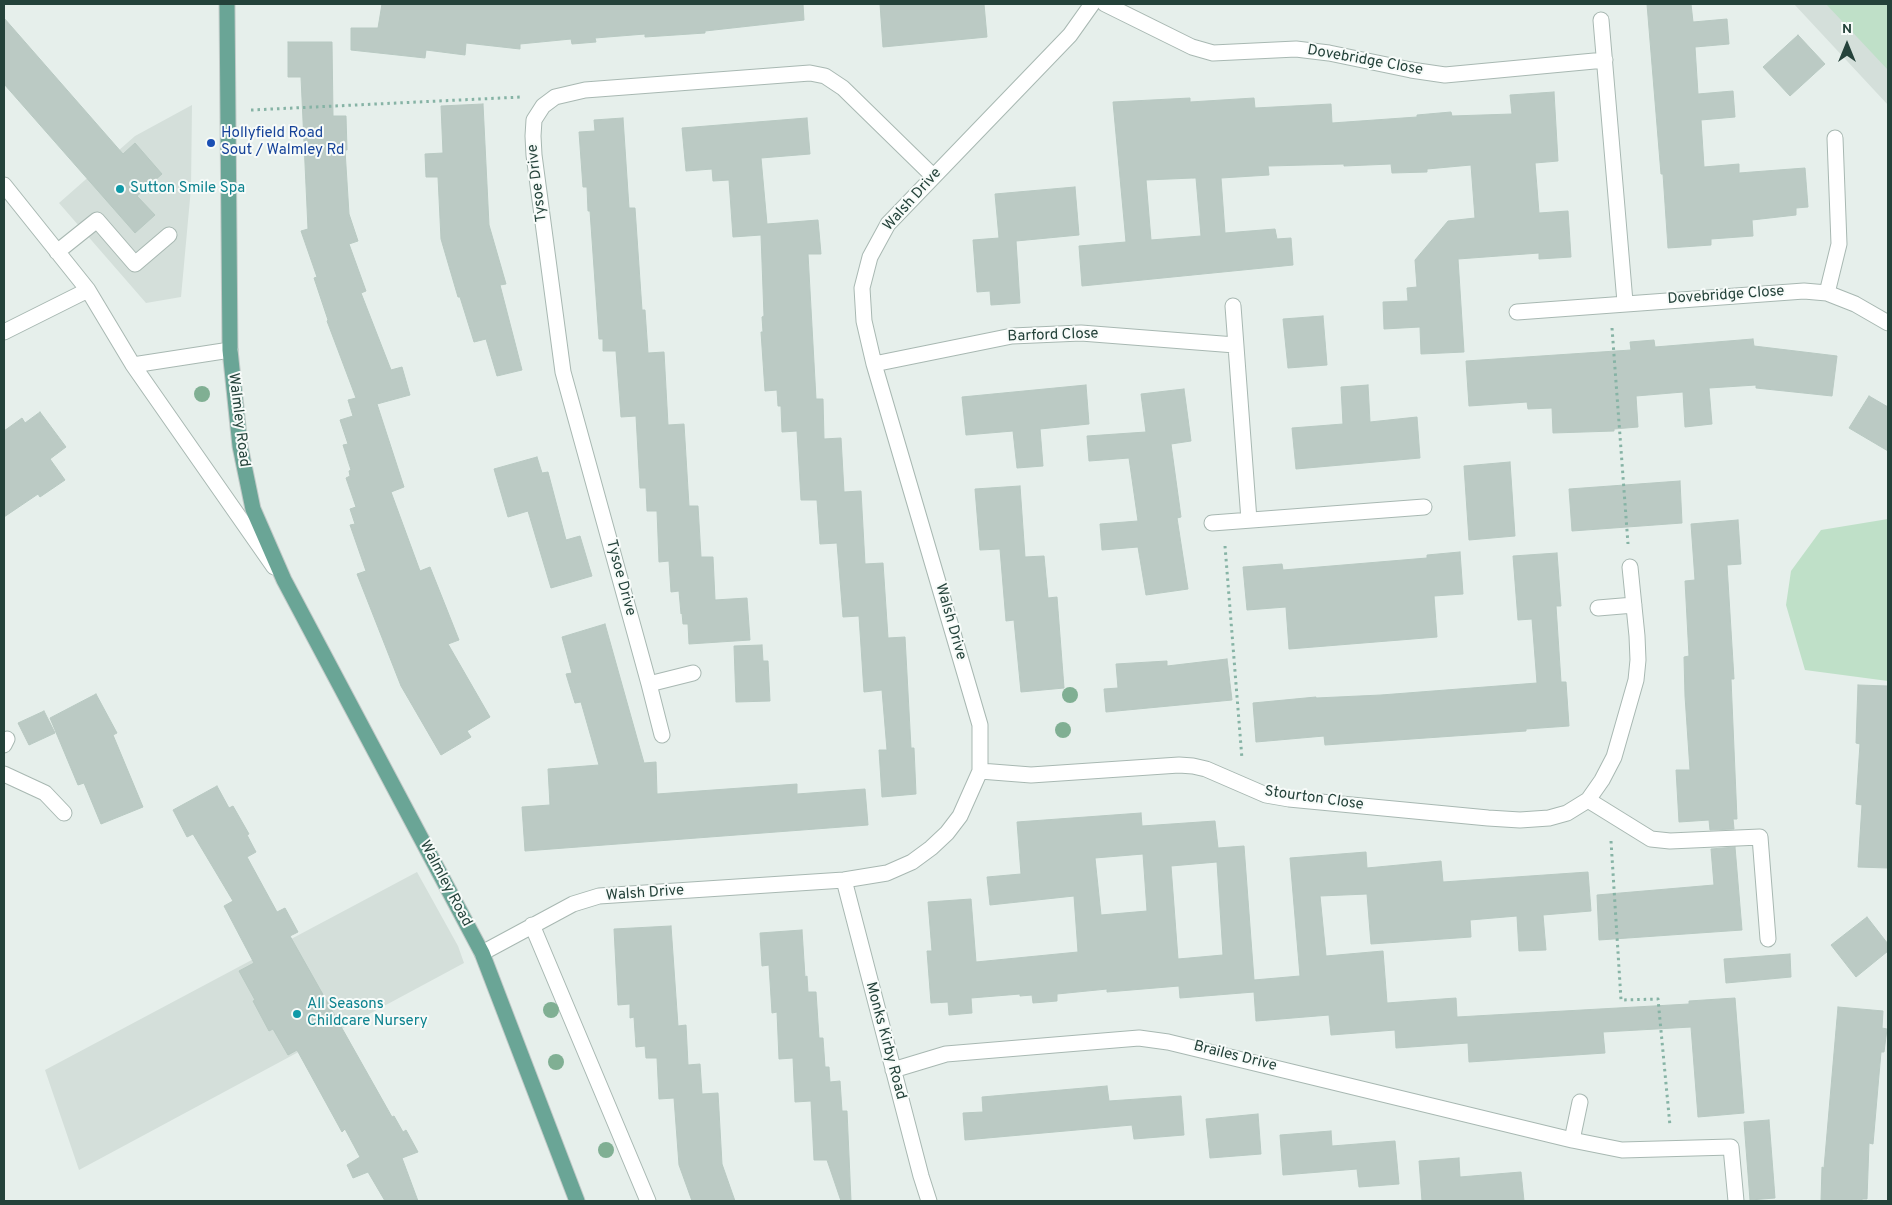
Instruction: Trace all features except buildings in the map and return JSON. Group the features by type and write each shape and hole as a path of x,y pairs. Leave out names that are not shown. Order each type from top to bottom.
{"main road":[{"name":"Walmley Road","path":"226,4 230,350 240,446 253,509 284,580 482,952 577,1201"}],"street":[{"name":"Walsh Drive","path":"482,952 573,904 599,896 844,880 887,873 912,862 931,848 947,833 960,816 980,771 980,725 874,364 864,321 862,288 870,257 888,224 1070,34 1092,4"},
{"name":"Dovebridge Close","path":"1105,4 1192,47 1213,53 1296,49 1329,53 1445,75 1605,60"},
{"path":"1601,20 1605,60 1618,303"},
{"path":"555,97 585,90 810,73 825,76 843,88 933,176"},
{"name":"Tysoe Drive","path":"555,97 543,106 534,120 533,136 562,372 662,736"},
{"path":"1827,293 1839,244 1836,138"},
{"name":"Walmley Road","path":"4,185 88,290 133,365 284,580"},
{"path":"57,252 96,220 135,264 169,235"},
{"path":"4,332 88,290"},
{"name":"Dovebridge Close","path":"1517,312 1618,303 1804,291 1827,293 1855,304 1888,323"},
{"path":"1232,306 1249,520"},
{"name":"Barford Close","path":"874,364 1012,336 1071,333 1235,345"},
{"path":"133,365 230,350"},
{"path":"1218,523 1424,507"},
{"name":"Stourton Close","path":"980,771 1031,775 1179,765 1206,769 1266,795 1289,799 1520,820 1549,818 1567,813 1588,800 1602,780 1614,757 1636,680 1637,644 1630,567"},
{"path":"1598,608 1634,605"},
{"path":"649,684 693,673"},
{"path":"4,774 45,793 64,813"},
{"path":"1588,800 1651,839 1670,842 1760,837 1768,939"},
{"name":"Monks Kirby Road","path":"844,880 920,1176 929,1201"},
{"path":"532,925 648,1201"},
{"name":"Brailes Drive","path":"893,1070 946,1054 1139,1038 1193,1047 1572,1140 1622,1150 1732,1147 1736,1201"},
{"path":"1572,1140 1580,1102"}],"path":[{"path":"228,111 555,97"},
{"path":"1618,303 1630,567"},
{"path":"1218,523 1244,787"},
{"path":"1610,813 1621,1000 1658,999 1669,1149"}],"shaded area":[{"path":"1794,4 1888,4 1888,105"},
{"path":"192,105 191,188 181,297 146,303 59,203 135,136"},
{"path":"417,872 458,946 464,963 79,1170 45,1070"}],"green space":[{"path":"1826,4 1888,4 1888,70"},
{"path":"1888,519 1888,681 1805,670 1786,605 1791,571 1821,530"}],"place":[{"name":"Hollyfield Road Sout / Walmley Rd","path":"211,143"},
{"name":"Sutton Smile Spa","path":"120,189"},
{"name":"All Seasons Childcare Nursery","path":"297,1014"}]}
